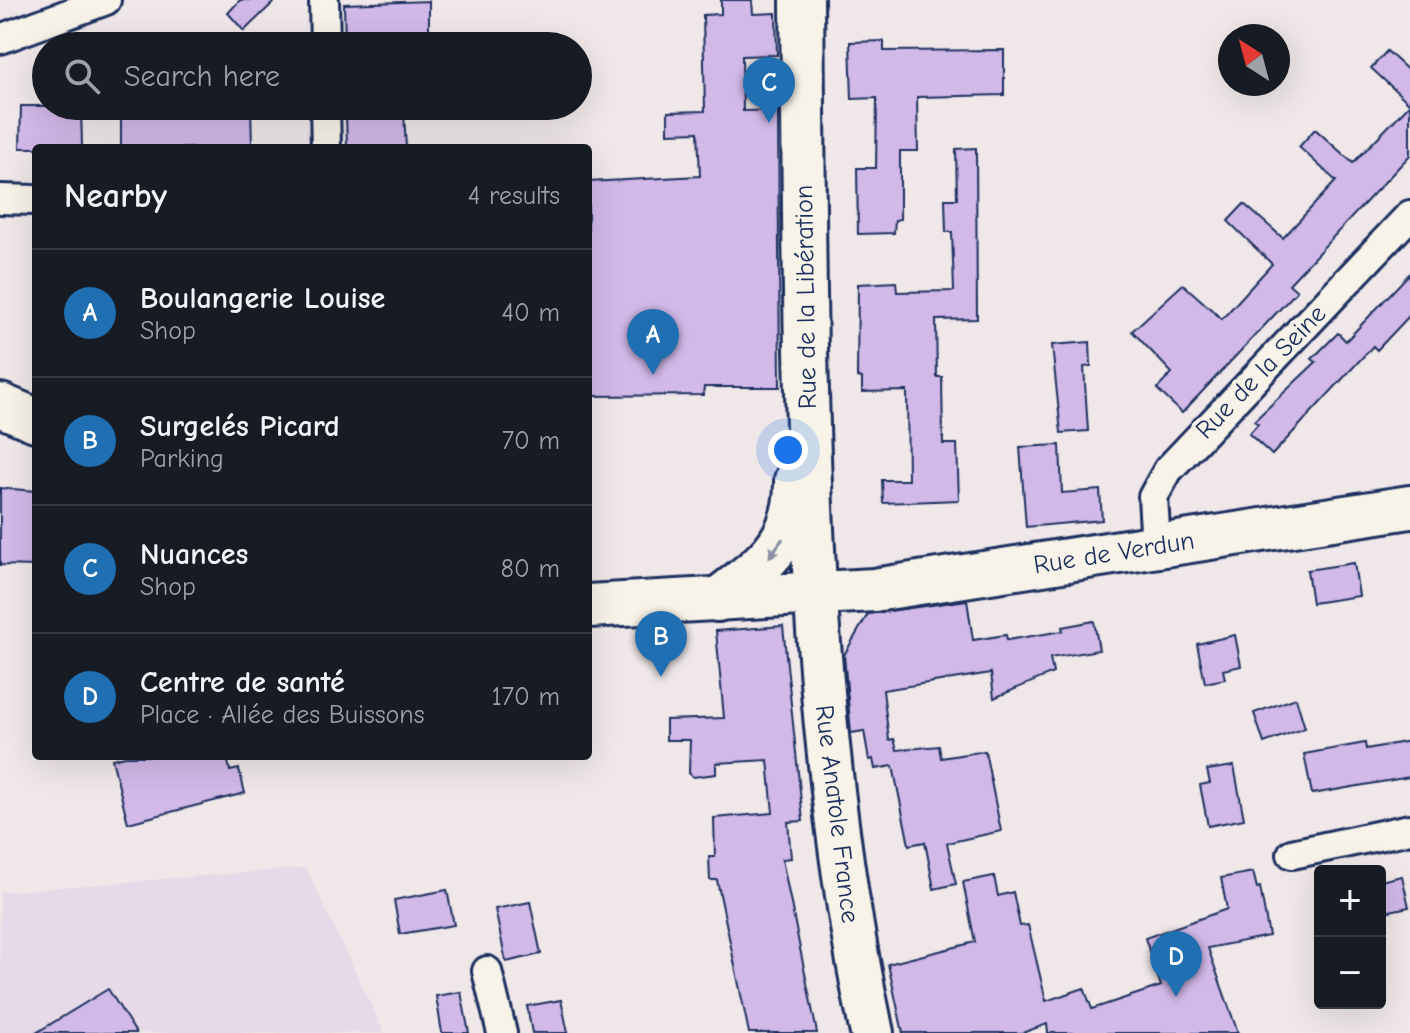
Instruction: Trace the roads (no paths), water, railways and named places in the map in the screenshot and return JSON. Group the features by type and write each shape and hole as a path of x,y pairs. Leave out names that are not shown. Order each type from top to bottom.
{"main road":[{"name":"Rue de la Libération","path":"802,0 804,278 817,593"},
{"path":"0,405 32,418"},
{"path":"717,600 773,555 787,532 796,505 796,472 809,421"},
{"name":"Rue de Verdun","path":"592,606 896,587 1410,507"},
{"name":"Rue Anatole France","path":"817,593 818,657 840,859 872,1033"}],"street":[{"path":"0,39 106,0"},
{"path":"324,0 325,32"},
{"path":"325,120 326,144"},
{"path":"0,199 32,200"},
{"name":"Rue de la Seine","path":"1156,546 1153,497 1168,470 1410,215"},
{"path":"1292,854 1410,829"},
{"path":"487,971 502,1033"}],"place":[{"name":"Nuances","path":"769,123"},
{"name":"Boulangerie Louise","path":"653,375"},
{"name":"Surgelés Picard","path":"661,677"},
{"name":"Centre de santé","path":"1176,997"}]}
